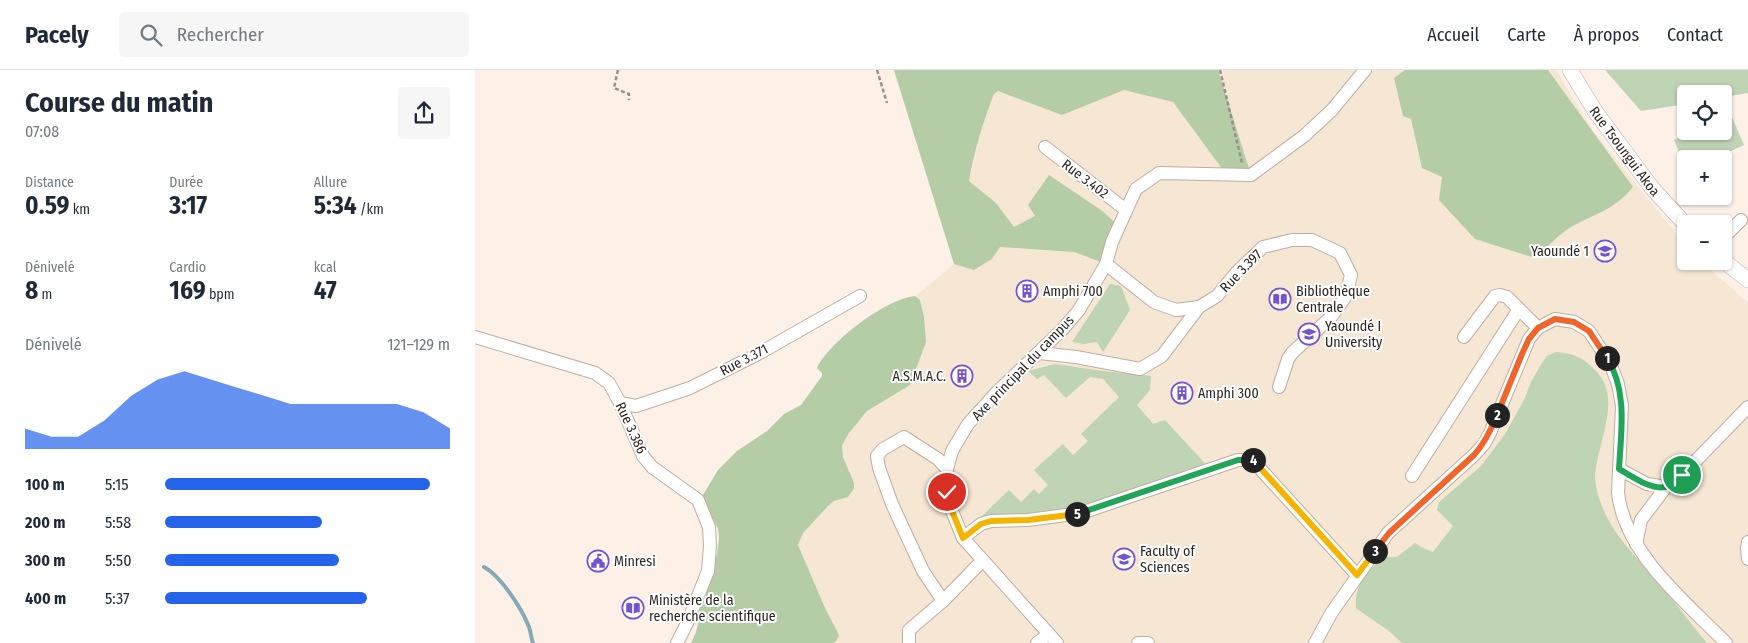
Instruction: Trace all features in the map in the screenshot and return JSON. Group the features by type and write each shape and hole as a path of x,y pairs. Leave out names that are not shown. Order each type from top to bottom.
{"main road":[{"name":"Rue Tsoungui Akoa","path":"1570,70 1595,111 1647,180 1677,215"},
{"path":"1732,267 1748,280"}],"street":[{"name":"Axe principal du campus","path":"1053,639 963,538 952,511 947,492 947,469 952,452 968,424 997,392 1039,353 1079,310 1106,264 1112,242 1136,189 1159,173 1251,175 1304,136 1332,110 1365,70"},
{"name":"Rue 3.402","path":"1045,147 1126,210"},
{"path":"1732,229 1741,220"},
{"name":"Rue 3.397","path":"1039,353 1141,368 1162,356 1199,307 1217,296 1237,272 1263,247 1292,240 1312,240 1340,253 1351,275 1346,296 1331,317 1288,359 1279,387"},
{"path":"1106,264 1154,302 1176,310 1199,307"},
{"path":"1464,337 1495,296 1500,295 1507,297 1538,328"},
{"name":"Rue 3.371","path":"620,403 636,406 690,388 758,354 861,296"},
{"path":"1412,476 1519,309"},
{"path":"1318,641 1332,612 1389,533 1484,444 1529,339 1538,328 1555,319 1574,322 1589,331 1610,364 1618,384 1623,406 1618,493 1623,519 1635,544 1662,578 1726,643"},
{"name":"Rue 3.386","path":"475,338 595,373 609,383 620,403 643,456 652,467 698,500 709,527 708,571 677,643"},
{"path":"1635,544 1641,520 1666,487 1682,475 1748,407"},
{"path":"943,601 923,570 892,504 879,468 877,456 883,449 904,437 938,459 947,469"},
{"path":"963,538 981,524 991,521 1028,520 1081,513 1238,460 1253,460 1357,575"},
{"path":"1619,469 1647,484 1666,487"},
{"path":"1748,542 1748,559"},
{"path":"909,643 909,630 943,601 982,561"},
{"path":"1037,643 1053,639"},
{"path":"1138,643 1148,643"}],"path":[{"path":"618,70 614,88 629,94 629,100"},
{"path":"877,70 887,103"},
{"path":"1219,70 1242,162"}],"shaded area":[{"name":"Yaoundé I University","path":"894,70 1556,70 1593,131 1677,235 1677,270 1711,270 1748,303 1748,643 727,643 832,366 954,264"}],"green space":[{"path":"894,70 1218,70 1251,175 1226,174 1173,102 1124,90 1062,115 998,91 994,94 983,126 973,159 969,181 996,203 1014,227 1035,216 1028,205 1049,175 1101,210 1119,226 1106,264 1074,252 1000,247 992,259 974,270 954,264"},
{"path":"1405,70 1548,70 1633,187 1618,202 1564,232 1535,258 1475,239 1439,200 1442,177 1422,168 1411,119 1403,116 1394,78"},
{"path":"1605,70 1748,70 1748,93 1732,96 1732,85 1677,85 1677,105 1641,111"},
{"path":"1732,117 1744,145 1732,150 1678,150 1674,140 1732,140"},
{"path":"1110,284 1121,286 1130,310 1103,352 1097,342 1084,344 1072,342"},
{"path":"915,296 920,300 924,317 926,342 910,385 867,411 849,433 842,445 843,457 854,483 854,488 848,497 834,501 828,506 803,533 798,545 839,636 836,641 833,643 691,643 698,624 697,616 705,597 708,576 717,555 718,529 704,501 703,495 718,470 737,451 767,431 784,414 801,405 822,376 822,373 817,368 824,357 846,334 889,305"},
{"path":"1556,352 1567,353 1585,361 1602,379 1607,392 1607,419 1595,476 1604,512 1627,547 1665,590 1707,643 1402,643 1389,631 1356,608 1359,586 1382,557 1397,557 1415,543 1433,552 1453,526 1437,510 1439,502 1481,466 1505,434 1540,366 1547,356"},
{"path":"1055,364 1151,376 1150,390 1137,405 1153,424 1165,420 1210,469 1081,513 991,521 981,517 1009,490 1021,502 1034,489 1039,494 1048,485 1034,470 1063,444 1073,455 1088,441 1081,434 1119,397 1103,379 1090,377 1066,398 1044,375 1037,379 1028,371"}],"waterway":[{"path":"484,567 491,571 504,585 516,602 529,627 533,643"}],"place":[{"name":"Yaoundé 1","path":"1605,251"},
{"name":"Amphi 700","path":"1027,291"},
{"name":"Bibliothèque Centrale","path":"1280,299"},
{"name":"Yaoundé I University","path":"1309,334"},
{"name":"A.S.M.A.C.","path":"962,376"},
{"name":"Amphi 300","path":"1182,393"},
{"name":"Faculty of Sciences","path":"1124,559"},
{"name":"Minresi","path":"598,561"},
{"name":"Ministère de la recherche scientifique","path":"633,608"}],"route":[{"path":"947,492 952,511 963,538 981,524 991,521 1028,520 1081,513 1238,460 1253,460 1357,575 1389,533 1484,444 1529,339 1538,328 1555,319 1574,322 1589,331 1610,364 1618,384 1623,406 1619,469 1639,481 1658,487 1666,487 1682,475"}]}
